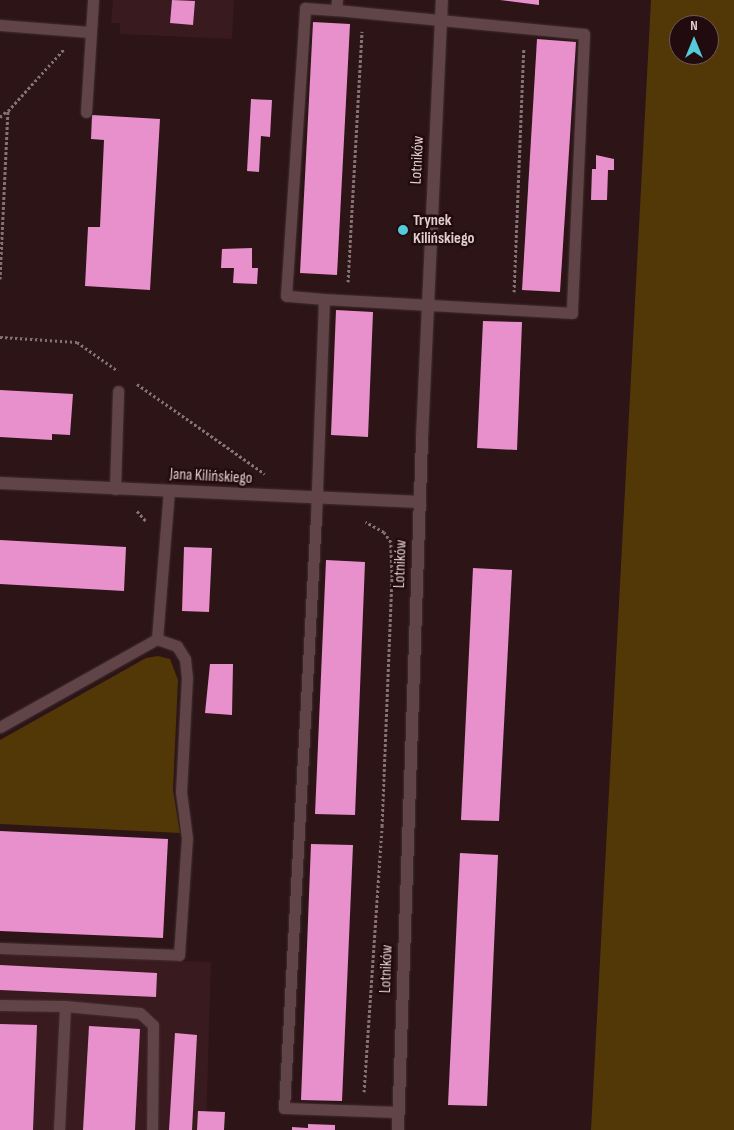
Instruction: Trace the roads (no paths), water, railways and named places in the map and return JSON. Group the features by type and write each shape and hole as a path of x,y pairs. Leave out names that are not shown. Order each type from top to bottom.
{"street":[{"name":"Lotników","path":"398,1130 420,502 442,0"},
{"name":"Jana Kilińskiego","path":"0,483 317,499 420,502"}],"lane":[{"path":"86,112 93,0"},
{"path":"336,5 363,12 584,34 572,313 286,296 305,8 336,5"},
{"path":"0,25 90,32"},
{"path":"324,298 317,499 284,1108 398,1112"},
{"path":"115,489 118,391"},
{"path":"157,639 169,492"},
{"path":"0,727 157,639 177,646 185,659 187,678 181,792 187,838 179,955 0,948"},
{"path":"0,1005 66,1006 140,1013 153,1024 152,1130"},
{"path":"60,1130 66,1006"}],"place":[{"name":"Trynek Kilińskiego","path":"403,230"}]}
